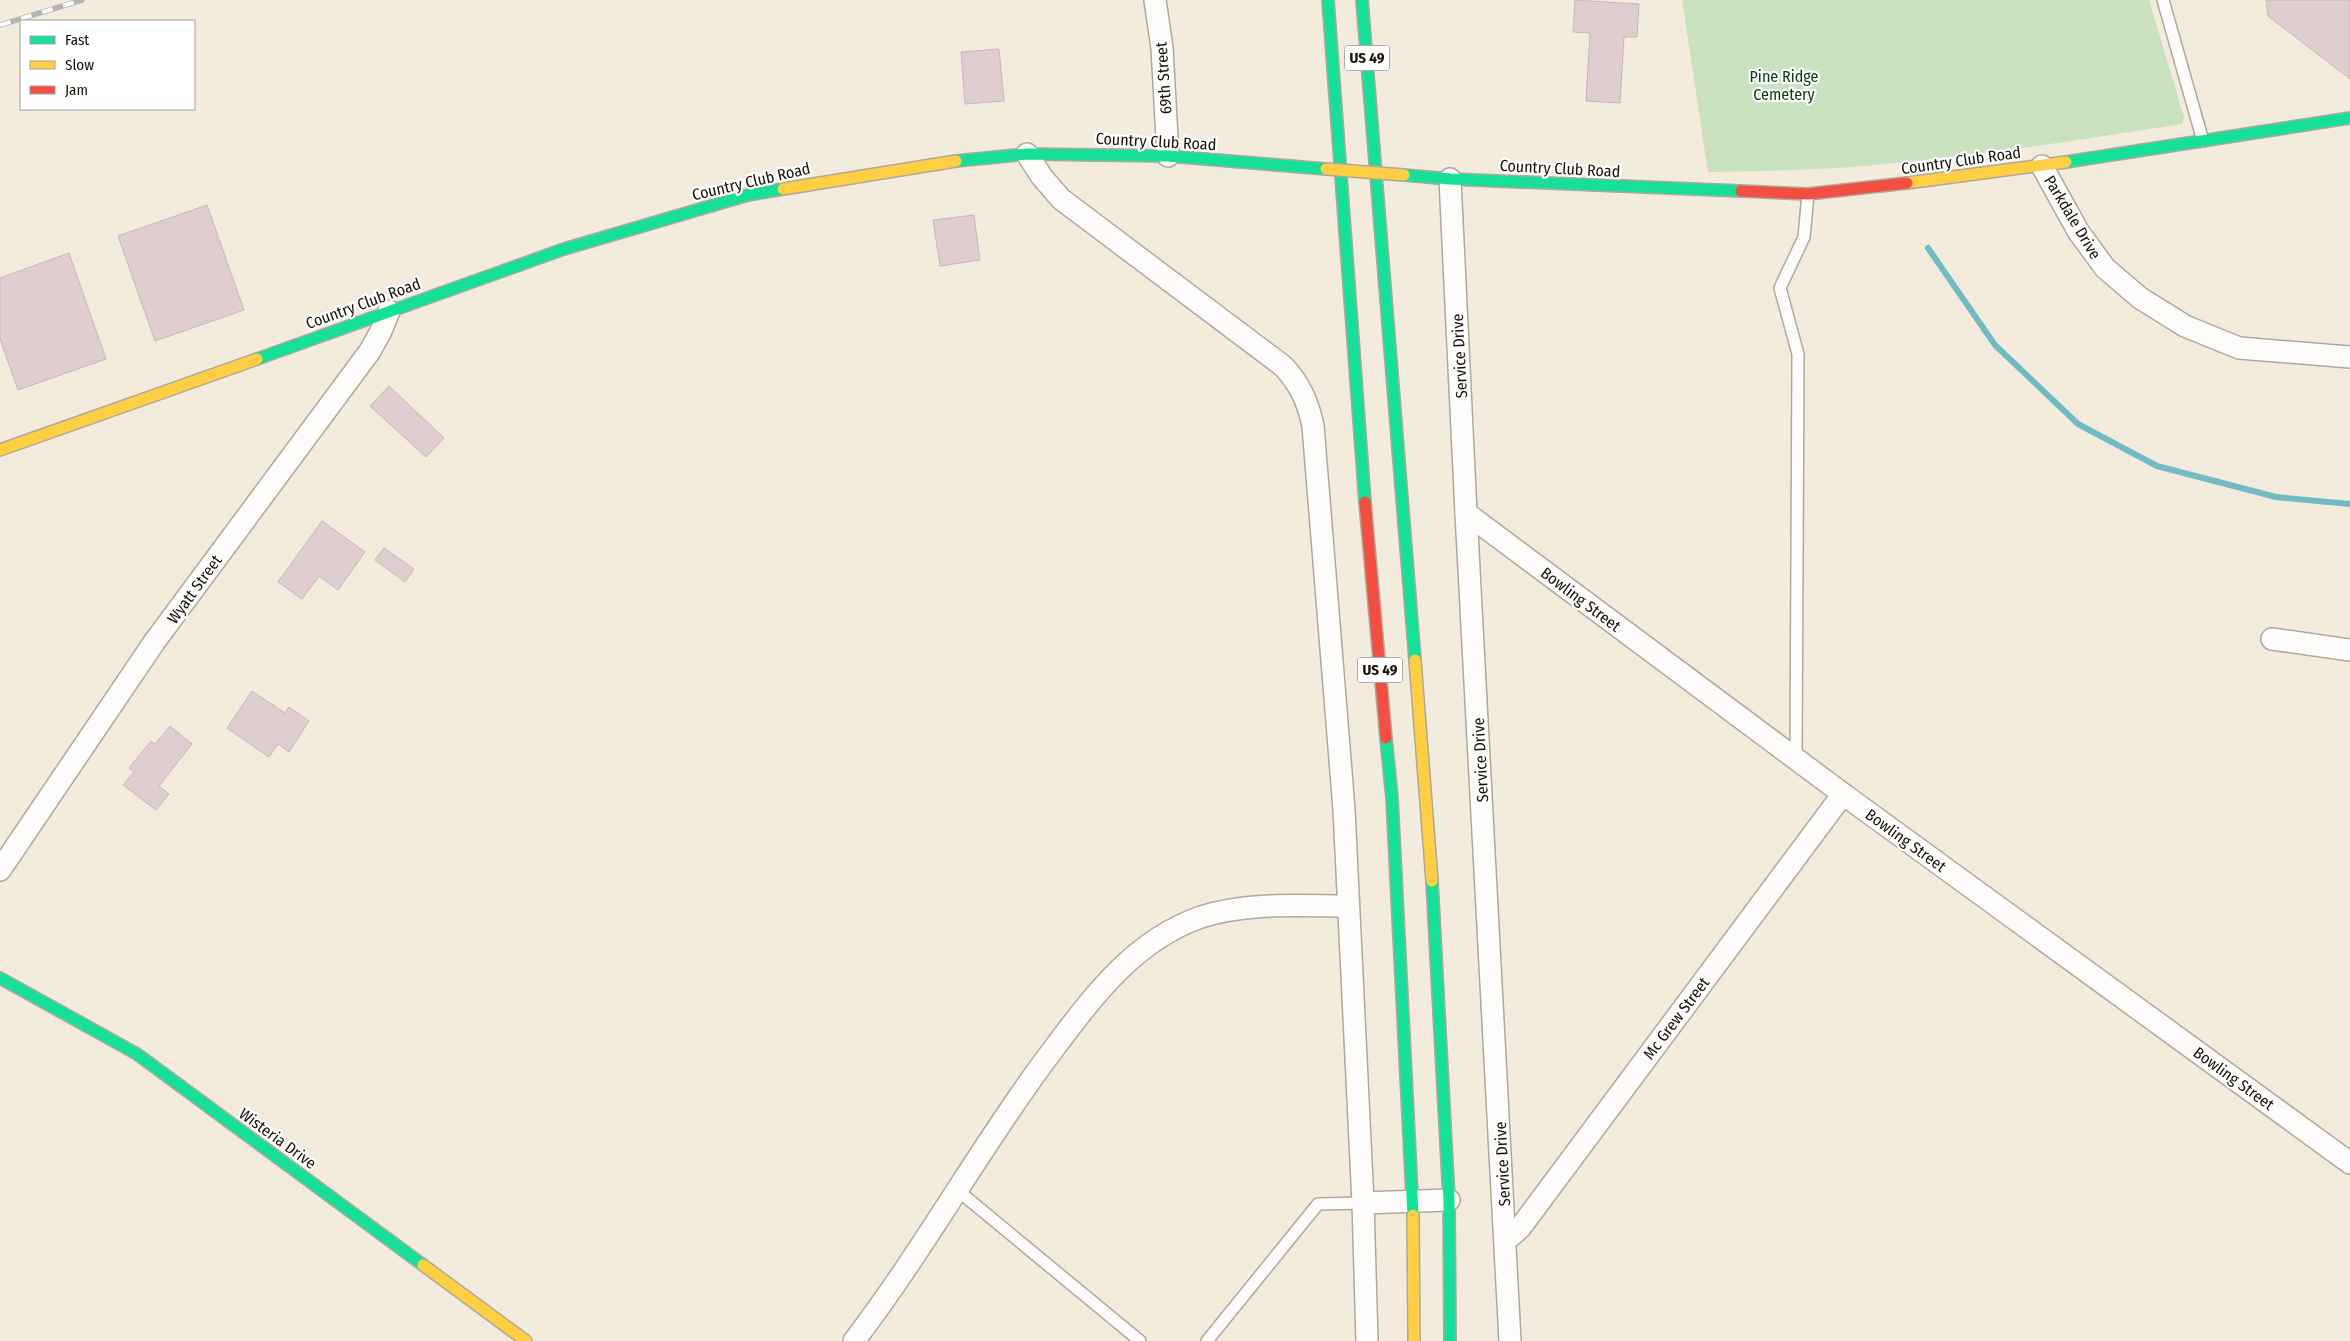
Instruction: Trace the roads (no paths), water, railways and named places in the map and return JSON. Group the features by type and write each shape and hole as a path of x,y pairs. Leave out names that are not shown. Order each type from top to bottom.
{"street":[{"name":"69th Street","path":"1155,0 1162,48 1168,156"},
{"name":"US 49","path":"1328,0 1366,519 1392,798 1413,1202 1414,1341"},
{"name":"US 49","path":"1362,0 1434,901 1449,1200 1450,1341"},
{"name":"Country Club Road","path":"0,450 574,246 748,195 933,163 1026,154 1168,156 1450,179 1808,194 2042,166 2350,118"},
{"path":"1026,154 1061,199 1283,366 1294,378 1303,393 1309,409 1314,436 1344,809 1347,906 1363,1203 1367,1341"},
{"name":"Parkdale Drive","path":"2042,166 2078,231 2105,268 2140,298 2170,317 2185,326 2239,348 2350,357"},
{"name":"Service Drive","path":"1450,179 1510,1341"},
{"name":"Wyatt Street","path":"0,870 155,642 370,352 381,332 389,311"},
{"name":"Bowling Street","path":"1466,513 1843,794 2350,1163"},
{"path":"2272,639 2350,650"},
{"name":"Mc Grew Street","path":"1506,1240 1520,1228 1843,794"},
{"path":"854,1341 917,1253 956,1189 1007,1112 1112,975 1138,951 1167,932 1201,917 1239,907 1347,906"},
{"name":"Wisteria Drive","path":"0,978 137,1054 526,1341"},
{"path":"1363,1203 1449,1200"}],"lane":[{"path":"2163,0 2203,141"},
{"path":"1796,759 1798,354 1780,288 1804,237 1808,194"},
{"path":"956,1189 1140,1341"},
{"path":"1207,1341 1318,1204 1363,1203"}],"waterway":[{"path":"1928,248 1995,345 2078,424 2157,466 2276,497 2350,504"}],"railway":[{"path":"0,25 82,0"}],"park label":[{"name":"Pine Ridge Cemetery","path":"1784,85"}]}
